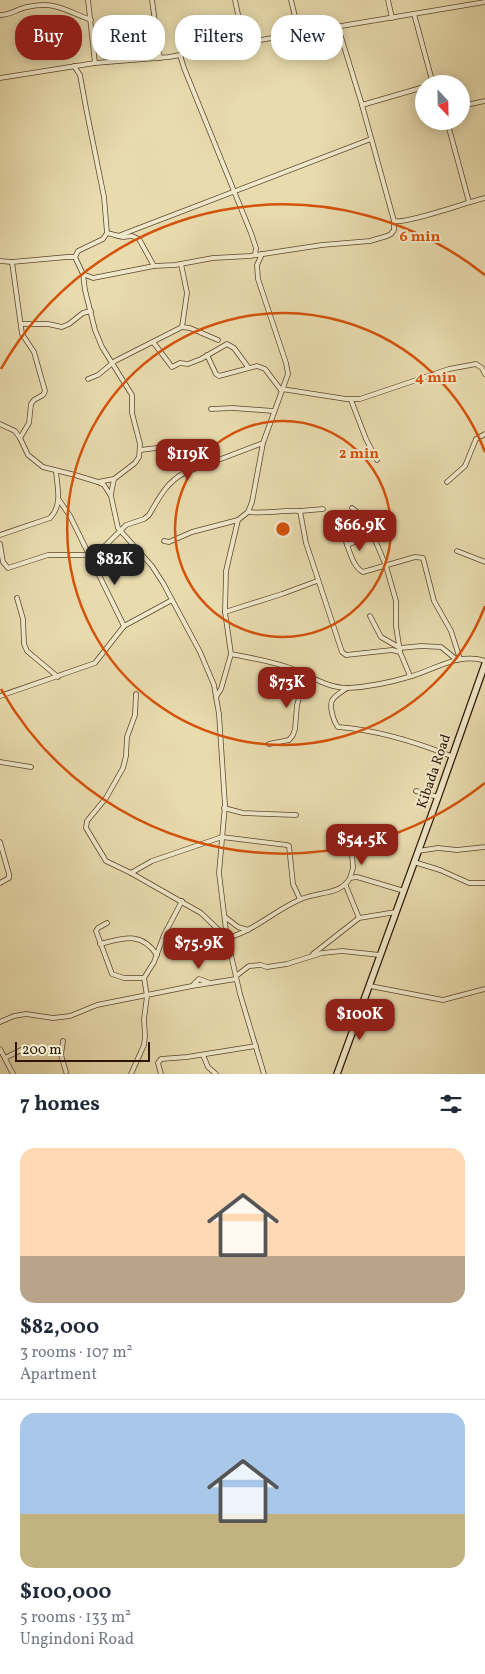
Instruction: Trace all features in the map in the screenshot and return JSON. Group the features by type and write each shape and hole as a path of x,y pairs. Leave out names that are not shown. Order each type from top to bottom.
{"main road":[{"name":"Kibada Road","path":"336,1074 365,1000 484,666"}],"street":[{"path":"88,0 95,63"},
{"path":"152,0 154,15"},
{"path":"236,0 239,15"},
{"path":"291,0 295,15"},
{"path":"388,0 392,18"},
{"path":"463,0 464,5"},
{"path":"343,26 485,2"},
{"path":"0,15 10,14 23,8 53,4 91,20"},
{"path":"414,14 431,75"},
{"path":"84,274 93,278 154,266 181,264 213,258 250,256 378,239 387,236 394,230 394,221 343,43"},
{"path":"0,78 95,63 134,60"},
{"path":"182,60 251,233 256,248 256,255"},
{"path":"74,66 80,75 104,197 107,233 103,239 78,251 76,257 84,274 85,290 95,330 112,364 132,395 132,413 140,450 139,457 130,468 114,479 98,482"},
{"path":"362,105 415,90"},
{"path":"470,104 485,101"},
{"path":"449,130 469,202"},
{"path":"118,236 371,140"},
{"path":"394,221 399,222 412,219 485,198"},
{"path":"107,233 118,236 132,236 139,239 154,266"},
{"path":"257,265 262,254"},
{"path":"164,542 169,542 192,532 238,520 248,512 252,502 263,443 286,379 288,368 261,291 257,265 250,256"},
{"path":"0,261 12,262 76,257"},
{"path":"12,262 21,324 26,341 34,352 45,391 43,395 34,400 29,423 20,438"},
{"path":"181,264 187,294 182,327"},
{"path":"21,324 48,324 62,327 83,313 91,312"},
{"path":"88,379 98,375 115,361 182,327 190,328 218,340"},
{"path":"153,342 172,367 180,363 188,364 230,345 248,367"},
{"path":"207,355 216,374 220,376 257,366 265,369 282,389 351,400 370,397 449,369 476,364 482,368 485,374"},
{"path":"351,400 376,460"},
{"path":"212,409 233,408 273,411"},
{"path":"0,424 15,432 28,455 46,469 98,482 104,486 111,496"},
{"path":"447,482 465,466 476,439 485,434"},
{"path":"140,450 199,443 203,447 208,464"},
{"path":"0,544 4,562 8,568 48,555 89,555 105,546 126,525 144,519 149,515 166,486 174,478 263,443"},
{"path":"0,535 54,515 59,500 56,471"},
{"path":"114,479 111,496 120,532 152,566 163,583 214,686 219,714 224,808 219,873 226,938 264,1074"},
{"path":"59,500 70,516 124,626"},
{"path":"248,512 282,510 300,512 323,508"},
{"path":"352,508 362,516 373,535 386,566 396,601 396,626 400,650 410,676"},
{"path":"300,512 306,543 317,581 342,652 346,655 400,650 420,646 441,647 458,659"},
{"path":"216,697 221,689 231,654 225,612 225,580 238,520"},
{"path":"373,535 347,544 359,570 368,572 415,557 423,558 434,601 451,631 458,659"},
{"path":"457,551 485,562"},
{"path":"225,612 317,581"},
{"path":"17,598 23,619 24,644 27,651 58,677"},
{"path":"0,696 95,663 124,626 172,600"},
{"path":"370,616 381,637 400,650"},
{"path":"231,654 276,664 306,675 320,683 348,688 410,676 458,659 473,658 484,666"},
{"path":"269,744 289,740 293,734 296,728 297,704 306,675"},
{"path":"348,688 333,699 331,703 338,727 358,729 413,743 451,756"},
{"path":"136,694 135,715 127,737 123,768 115,785 87,821 86,826 106,861 201,913 226,938"},
{"path":"0,762 31,766"},
{"path":"416,790 438,797"},
{"path":"224,808 244,813 296,815"},
{"path":"131,873 152,861 222,837 286,845 289,846 293,884 300,899"},
{"path":"0,842 9,878 0,883"},
{"path":"418,851 438,848 457,850 485,847"},
{"path":"226,938 241,934 300,899 339,890 346,886 353,868 352,853"},
{"path":"414,862 440,870 470,883 485,883"},
{"path":"350,878 357,877 404,891"},
{"path":"346,886 359,918"},
{"path":"132,1074 144,1045 144,1019 147,996 144,978 154,962 164,935 182,901"},
{"path":"311,956 359,918 396,912"},
{"path":"224,916 238,927 248,930"},
{"path":"108,923 96,931 109,968 114,976 144,978"},
{"path":"100,944 120,939 137,938 150,947 157,955"},
{"path":"0,1022 11,1017 26,1014 53,1018 70,1016 97,1005 236,977 249,966 260,965 267,967 287,964 322,953 342,951 380,954"},
{"path":"370,986 443,1000 485,989"},
{"path":"59,1074 66,1073 62,1054 63,1041"},
{"path":"161,1074 158,1063 161,1059 203,1055 256,1046"},
{"path":"4,1058 27,1047"},
{"path":"0,1049 13,1074"},
{"path":"203,1055 208,1067 216,1074"}]}
